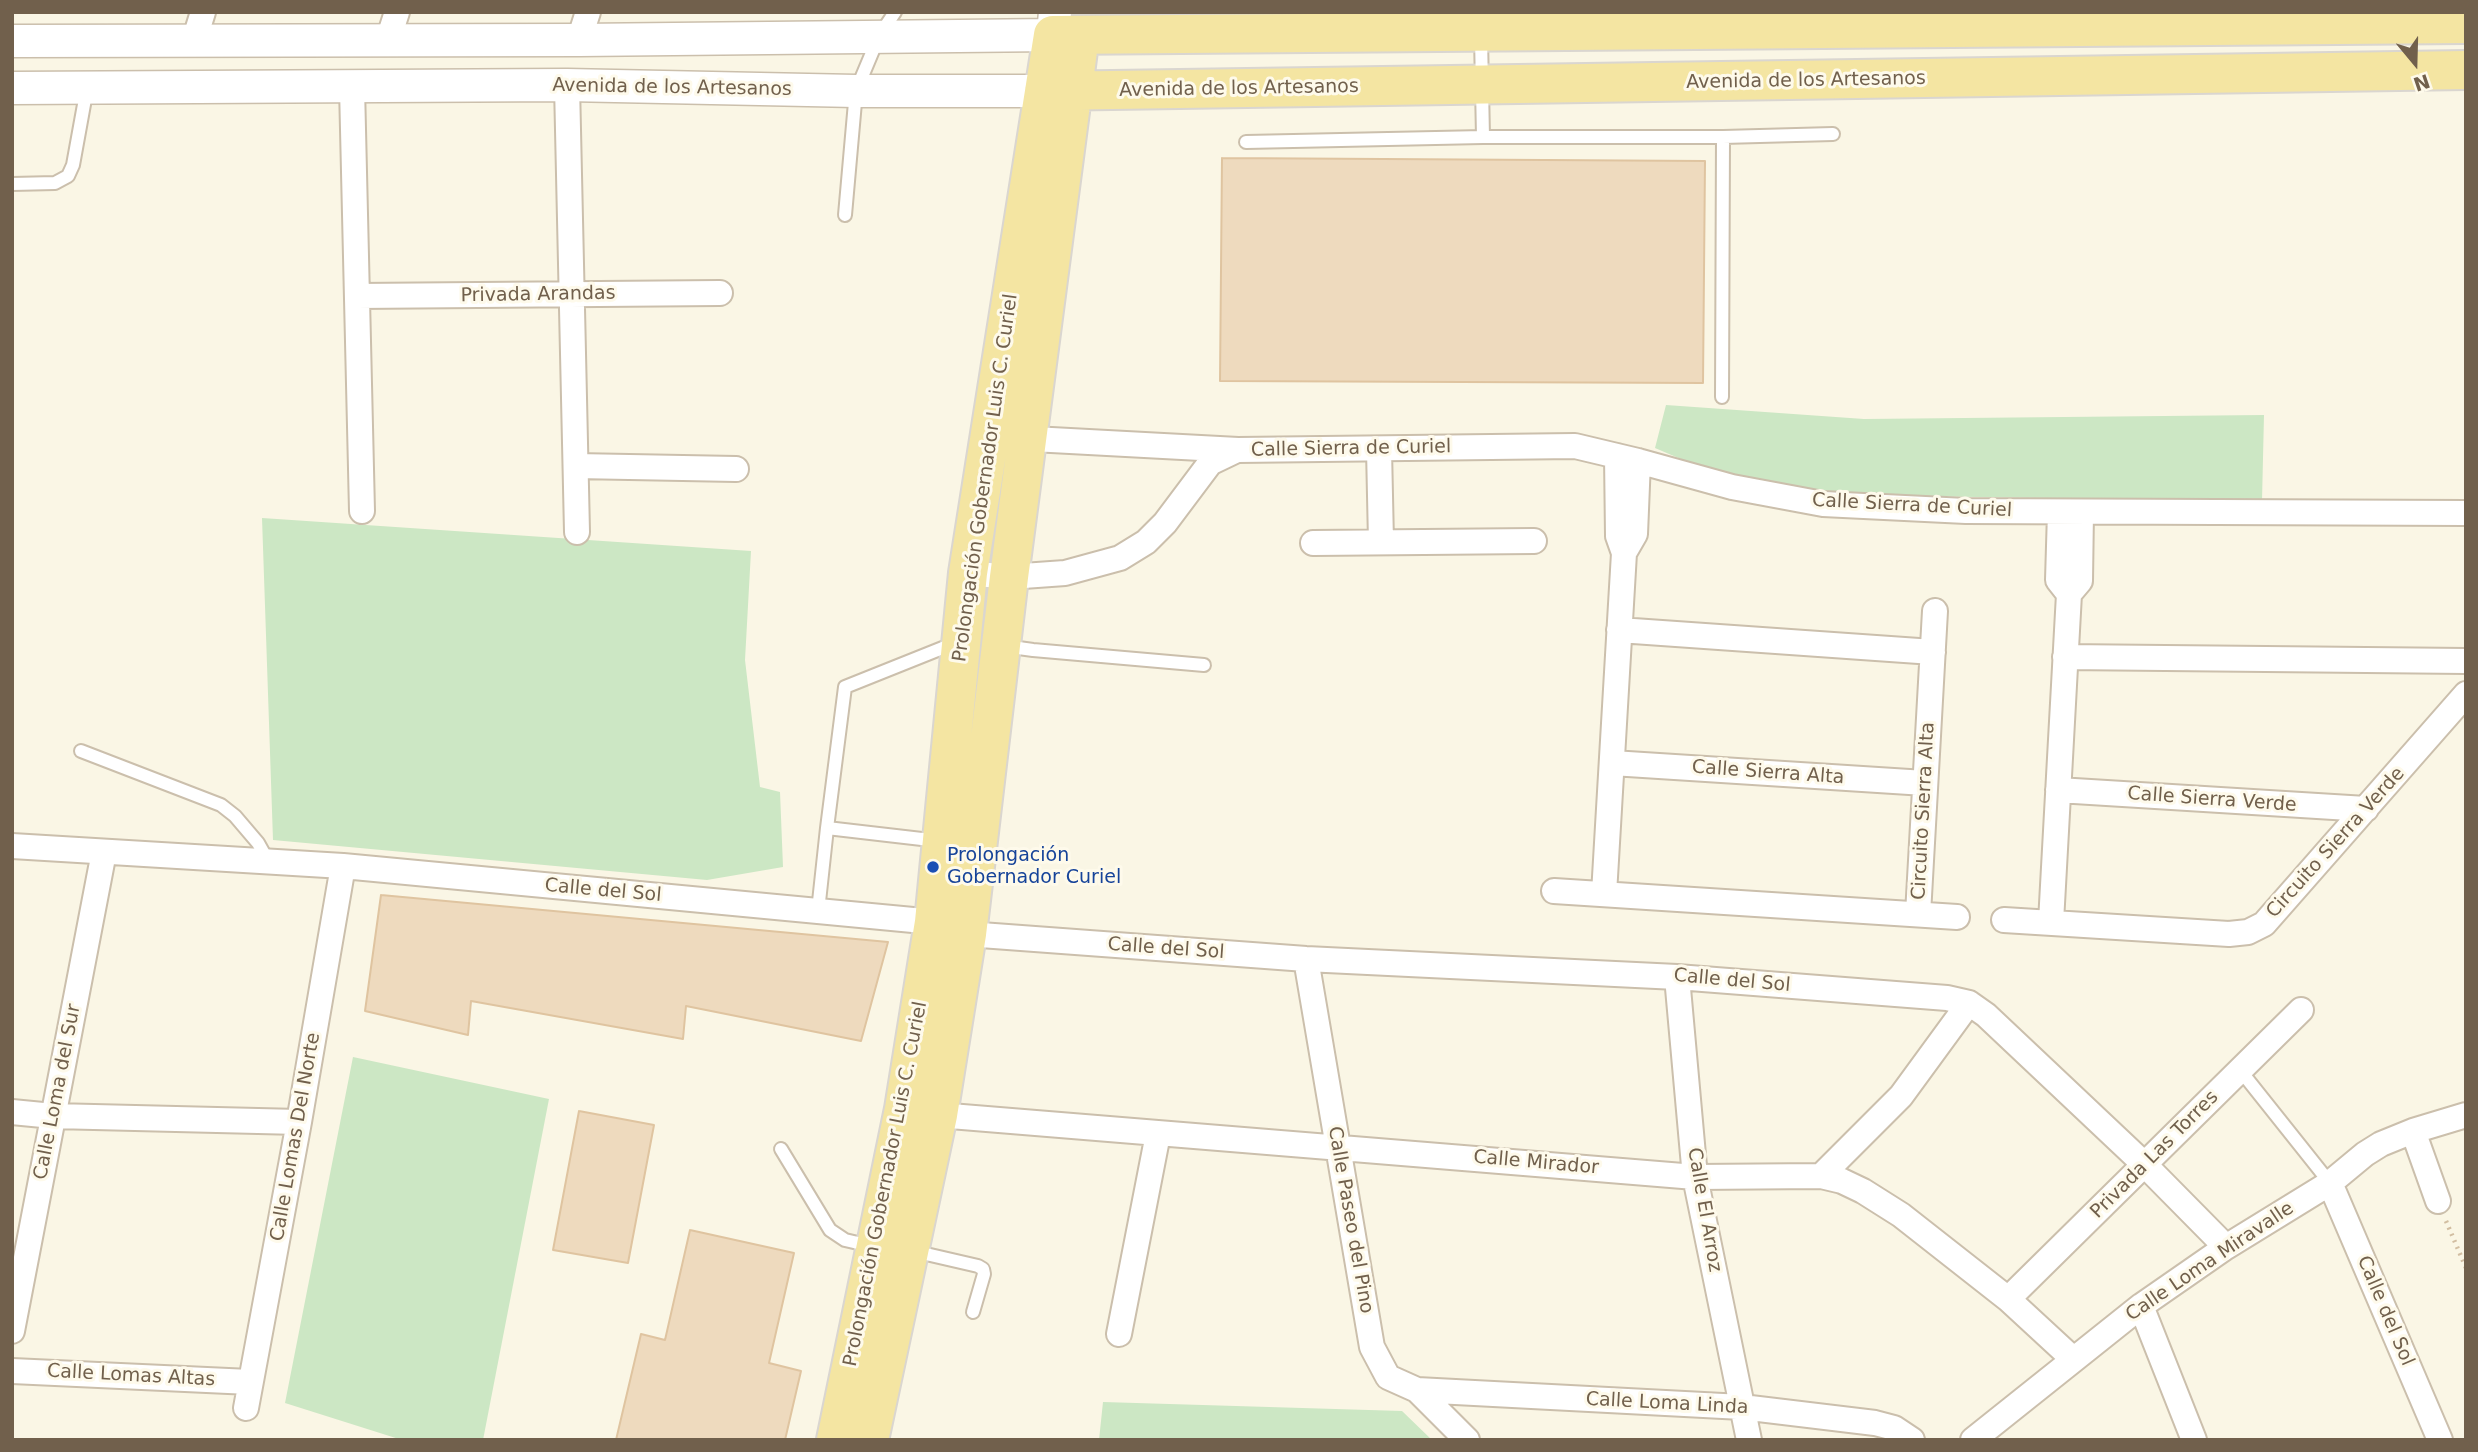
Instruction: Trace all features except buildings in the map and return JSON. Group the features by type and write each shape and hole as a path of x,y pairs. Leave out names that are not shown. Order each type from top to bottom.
{"main road":[{"path":"2081,20 2083,77"},
{"path":"1067,24 1481,33 2081,20 2354,20 2466,24"},
{"path":"2351,72 2354,20"},
{"name":"Prolongación Gobernador Luis C. Curiel","path":"981,643 1009,577 1028,439 1058,91 1067,24"},
{"name":"Avenida de los Artesanos","path":"1058,91 2466,70"},
{"name":"Prolongación Gobernador Luis C. Curiel","path":"836,1440 892,1248 937,1115 951,928 981,643 968,573 989,436 1058,91"},
{"name":"Prolongación Gobernador Luis C. Curiel","path":"869,1440 892,1248 904,1109 951,928"}],"street":[{"path":"12,41 133,41 198,27 393,26 442,41 584,26 1067,24"},
{"path":"127,88 133,41"},
{"path":"441,86 442,41"},
{"path":"567,85 577,532"},
{"name":"Avenida de los Artesanos","path":"12,88 567,85 856,91 1058,91"},
{"path":"352,87 362,511"},
{"name":"Privada Arandas","path":"357,296 720,293"},
{"name":"Calle Sierra de Curiel","path":"989,436 1238,450 1575,446 1732,487 1823,503 1966,511 2466,513"},
{"path":"1379,449 1381,542"},
{"name":"Calle Sierra de Curiel","path":"968,573 1009,577 1065,573 1120,558 1146,542 1165,523 1210,463 1238,450"},
{"path":"1604,894 1624,553 1635,534 1627,458"},
{"path":"576,466 736,469"},
{"path":"2051,922 2069,594 2080,581 2070,512"},
{"path":"1313,543 1534,541"},
{"name":"Circuito Sierra Alta","path":"1554,891 1918,914 1935,611"},
{"path":"1619,630 1933,652"},
{"path":"2066,657 2466,661"},
{"name":"Circuito Sierra Verde","path":"2004,920 2229,934 2248,932 2264,924 2466,694"},
{"name":"Calle Sierra Alta","path":"1612,763 1925,783"},
{"name":"Calle Sierra Verde","path":"2058,790 2366,810"},
{"name":"Calle del Sol","path":"12,846 343,866 818,911 951,928 1306,959 1677,976 1947,998 1969,1003 1986,1015 2145,1165 2227,1247"},
{"name":"Calle Loma del Sur","path":"12,1331 104,852"},
{"name":"Calle Lomas Del Norte","path":"246,1408 343,866"},
{"path":"1918,914 1957,917"},
{"name":"Calle Paseo del Pino","path":"1306,959 1372,1347 1388,1377 1417,1390 1467,1440"},
{"name":"Calle El Arroz","path":"1677,976 1695,1177 1749,1440"},
{"path":"1821,1176 1901,1096 1969,1003"},
{"name":"Privada Las Torres","path":"2008,1299 2301,1010"},
{"path":"12,1112 53,1116 299,1122"},
{"name":"Calle Mirador","path":"937,1115 1695,1177 1821,1176 1842,1181 1901,1214 2008,1299 2073,1359"},
{"name":"Calle Loma Miravalle","path":"1973,1440 2141,1306 2227,1247 2330,1183 2365,1154 2381,1144 2413,1131 2466,1115"},
{"path":"2413,1131 2438,1201"},
{"path":"1119,1334 1158,1135"},
{"name":"Calle del Sol","path":"2330,1183 2441,1440"},
{"path":"2141,1306 2194,1440"},
{"name":"Calle Lomas Altas","path":"12,1371 250,1382"},
{"name":"Calle Loma Linda","path":"1417,1390 1742,1407 1875,1423 1894,1428 1912,1440"}],"lane":[{"path":"845,215 856,91 887,24"},
{"path":"1481,33 1483,137"},
{"path":"12,184 55,183 68,176 87,88"},
{"path":"1246,142 1833,134"},
{"path":"1722,397 1724,137"},
{"path":"818,911 845,687 981,643 1204,665"},
{"path":"81,751 222,804 258,843 268,862"},
{"path":"827,828 960,843"},
{"path":"2241,1070 2330,1183"},
{"path":"781,1149 830,1230 845,1240 983,1269 984,1274 973,1312"}],"path":[{"path":"2438,1201 2466,1268"}],"green space":[{"path":"1666,405 1864,419 2264,415 2262,501 1833,495 1716,474 1655,448"},
{"path":"262,518 751,551 745,660 760,787 780,792 783,867 707,880 273,840"},
{"path":"353,1057 549,1099 483,1440 402,1440 285,1403"},
{"path":"1103,1402 1402,1411 1432,1440 1099,1440"}],"place":[{"name":"Prolongación Gobernador Curiel","path":"933,867"}]}
